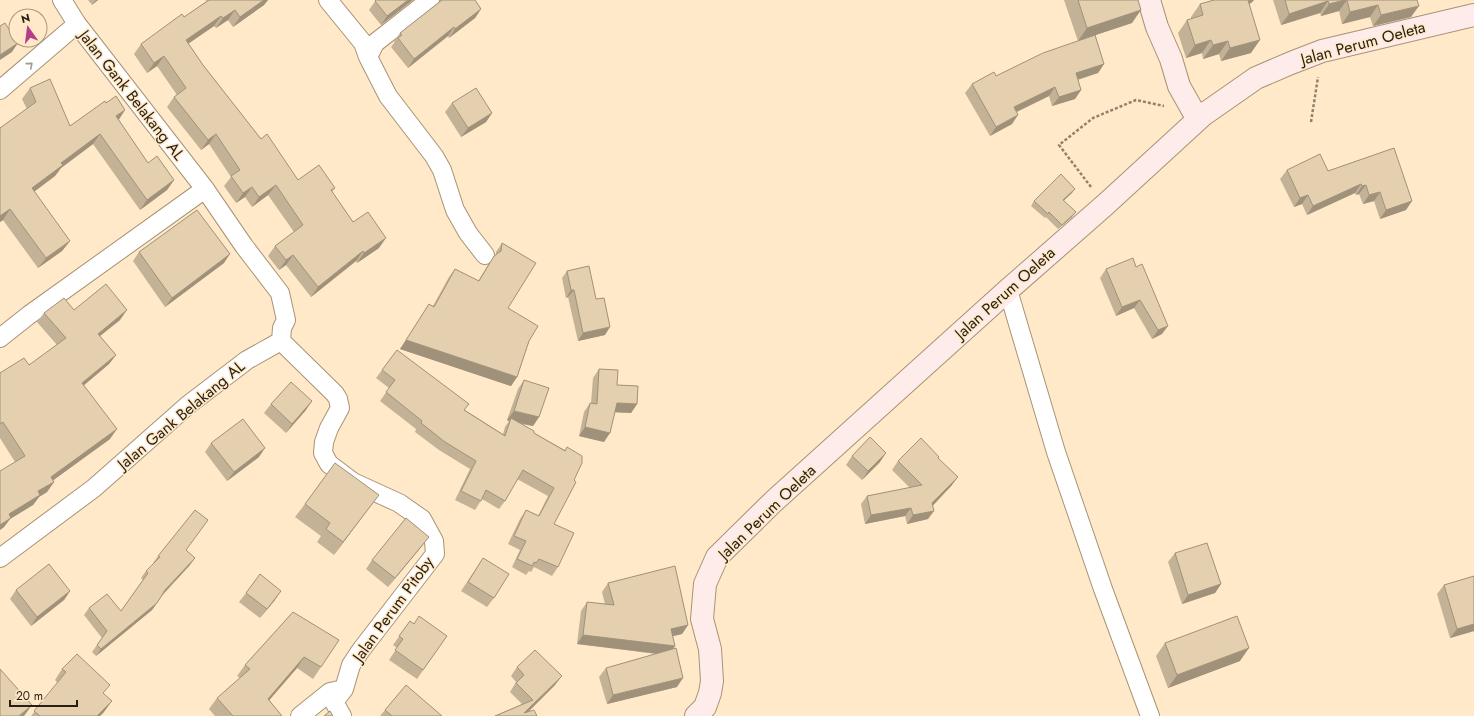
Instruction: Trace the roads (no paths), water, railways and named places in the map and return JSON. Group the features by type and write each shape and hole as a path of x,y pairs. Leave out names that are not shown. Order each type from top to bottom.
{"street":[{"name":"Jalan Gank Belakang AL","path":"0,558 94,488 194,401 247,360 281,341 282,328 286,320 280,292 244,246 205,188 77,24 62,0"},
{"path":"328,0 363,43 368,57 388,96 434,156 442,170 455,210 468,233 485,255"},
{"path":"368,57 375,43 430,0"},
{"path":"1149,0 1157,27 1171,59 1179,86 1198,113"},
{"name":"Jalan Perum Oeleta","path":"696,716 705,707 712,681 710,649 702,619 705,584 717,557 773,502 1008,290 1106,204 1198,113 1256,78 1322,51 1474,15"},
{"path":"0,90 77,24"},
{"path":"0,338 29,315 205,188"},
{"path":"1008,290 1058,459 1103,590 1150,716"},
{"name":"Jalan Perum Pitoby","path":"281,341 338,398 340,408 329,428 324,442 323,453 329,464 353,482 398,503 422,519 434,542 434,554 361,650 351,666 344,689 334,702 342,716"},
{"path":"300,716 330,692 344,689"}]}
